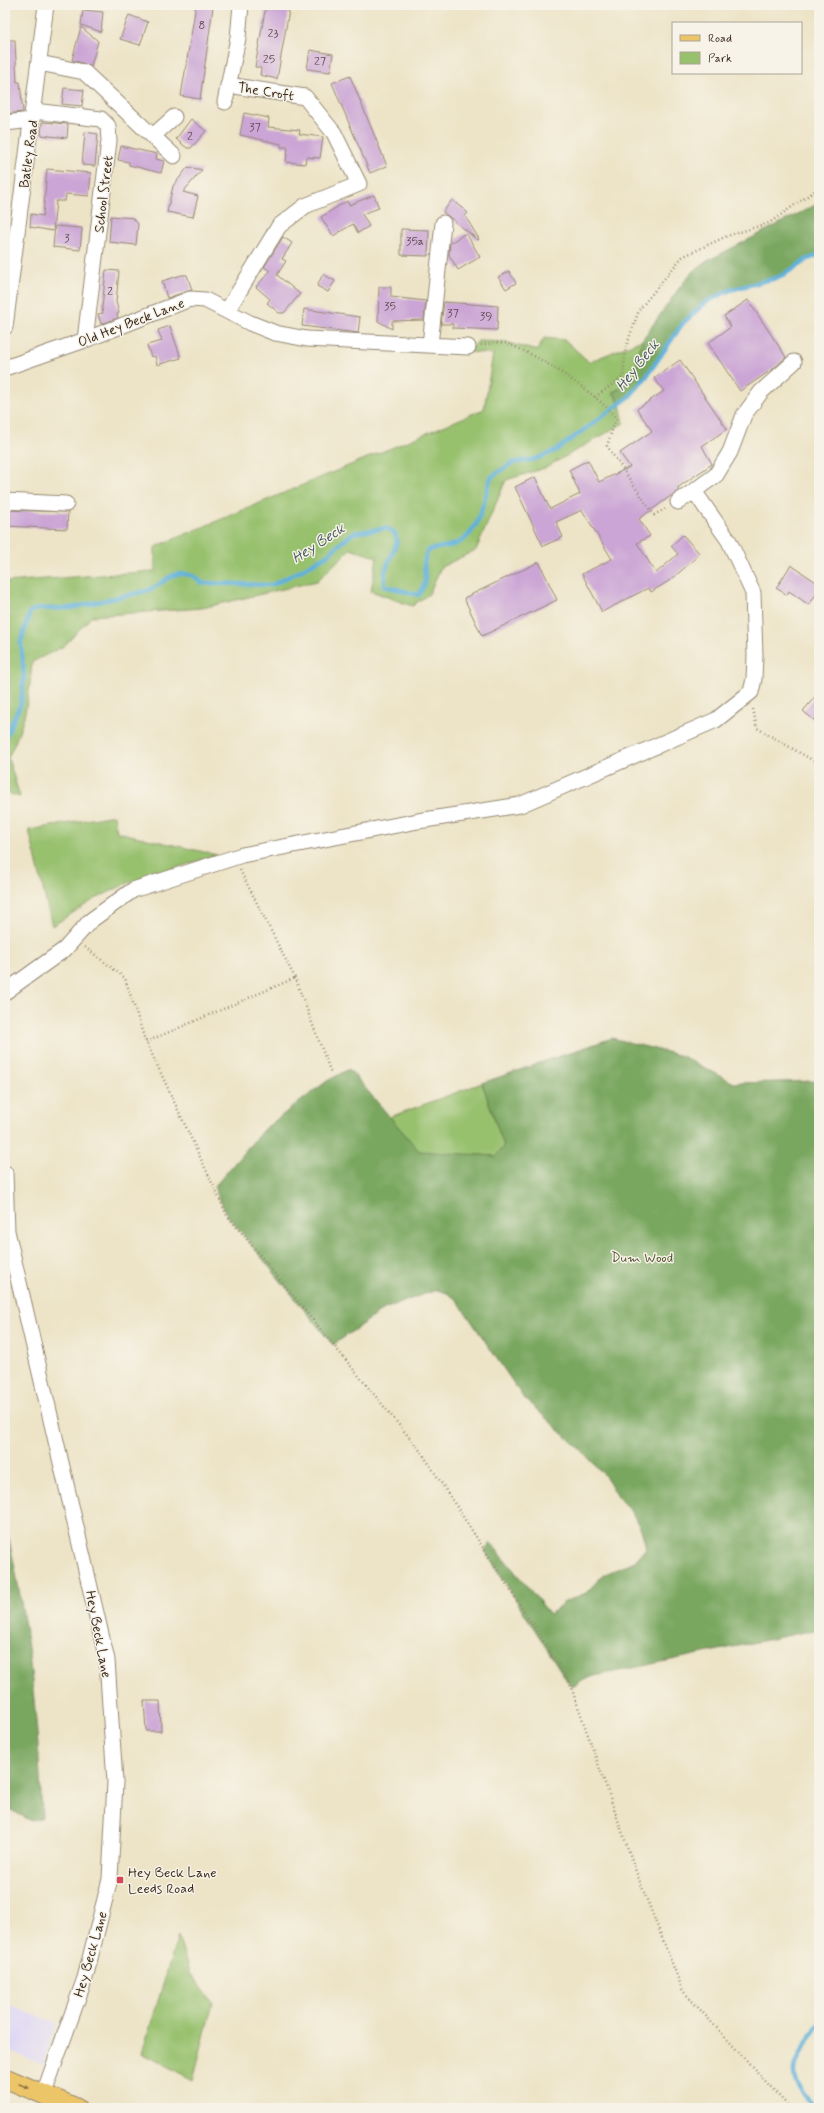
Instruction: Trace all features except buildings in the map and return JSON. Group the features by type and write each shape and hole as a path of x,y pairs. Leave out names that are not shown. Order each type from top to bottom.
{"main road":[{"path":"5,2078 43,2101 76,2108"}],"street":[{"name":"Batley Road","path":"5,327 46,5"},
{"name":"The Croft","path":"225,102 238,38 241,5"},
{"path":"39,63 84,72 154,135 174,156"},
{"name":"The Croft","path":"227,311 278,226 305,206 359,184 334,133 305,97 228,85"},
{"path":"5,122 33,115"},
{"name":"School Street","path":"33,115 101,119 108,126 109,141 85,340"},
{"path":"154,135 174,117"},
{"path":"430,345 443,223"},
{"name":"Old Hey Beck Lane","path":"5,368 85,340 190,299 205,300 276,333 307,339 468,346"},
{"path":"678,502 716,474 730,452 744,415 757,398 794,362"},
{"path":"5,992 65,949 90,921 133,890 234,857 418,821 520,804 716,720 751,692 754,679 755,656 753,593 729,541 694,491"},
{"path":"5,501 66,504"},
{"name":"Hey Beck Lane","path":"5,1173 7,1231 107,1660 115,1782 110,1879 85,1978 43,2101"}],"path":[{"path":"595,397 623,377 626,347 639,310 682,257 726,236 769,223 819,188"},
{"path":"468,346 507,344 540,360 595,397 607,406 616,418 607,446 654,516 678,502"},
{"path":"751,692 757,728 819,764"},
{"path":"234,857 295,978 331,1073"},
{"path":"65,949 84,946 125,978 146,1042 227,1215 422,1453 568,1681 638,1877 683,1991 790,2108"},
{"path":"146,1042 295,978"}],"shaded area":[{"path":"5,2003 57,2024 43,2064 5,2050"}],"green space":[{"path":"819,203 819,255 809,259 780,277 735,288 716,296 698,308 675,333 639,386 620,404 613,392 630,382 636,370 642,340 693,271 707,261"},
{"path":"544,338 565,340 589,362 642,340 636,370 630,383 613,392 620,404 624,423 545,468 506,480 476,550 441,567 429,594 412,606 371,591 377,557 350,549 317,581 202,608 92,616 64,646 32,662 25,711 18,734 8,758 20,797 5,792 5,582 155,571 155,547 484,409 493,354 469,352 478,341 505,342 537,351"},
{"path":"114,815 117,832 217,855 128,883 95,899 52,926 29,830"},
{"name":"Dum Wood","path":"612,1038 682,1056 734,1083 819,1081 819,1629 590,1677 571,1687 485,1551 491,1543 550,1614 564,1602 586,1593 603,1575 635,1561 646,1548 642,1532 633,1514 618,1497 606,1477 584,1453 523,1397 457,1300 447,1293 437,1290 416,1297 384,1309 333,1345 227,1215 214,1187 263,1130 327,1081 349,1069 419,1151 496,1156 504,1146 482,1083"},
{"path":"482,1083 504,1146 496,1156 419,1152 390,1117"},
{"path":"5,1522 20,1595 35,1705 42,1817 32,1821 5,1807"},
{"path":"178,1936 189,1972 213,2002 193,2080 142,2053"}],"waterway":[{"name":"Hey Beck","path":"5,738 21,703 24,676 21,642 30,612 38,609 71,608 150,590 170,577 178,574 187,574 195,577 201,583 272,585 327,555 353,533 386,528 395,533 397,542 385,571 385,586 419,595 425,583 424,561 428,550 453,545 462,541 470,534 480,516 491,477 512,463 536,459 555,451 629,397 646,377 683,323 706,302 730,290 780,277 808,259 819,255"},
{"path":"815,2108 797,2084 794,2075 794,2066 803,2048 819,2024"}],"place":[{"name":"Hey Beck Lane Leeds Road","path":"120,1880"}]}
